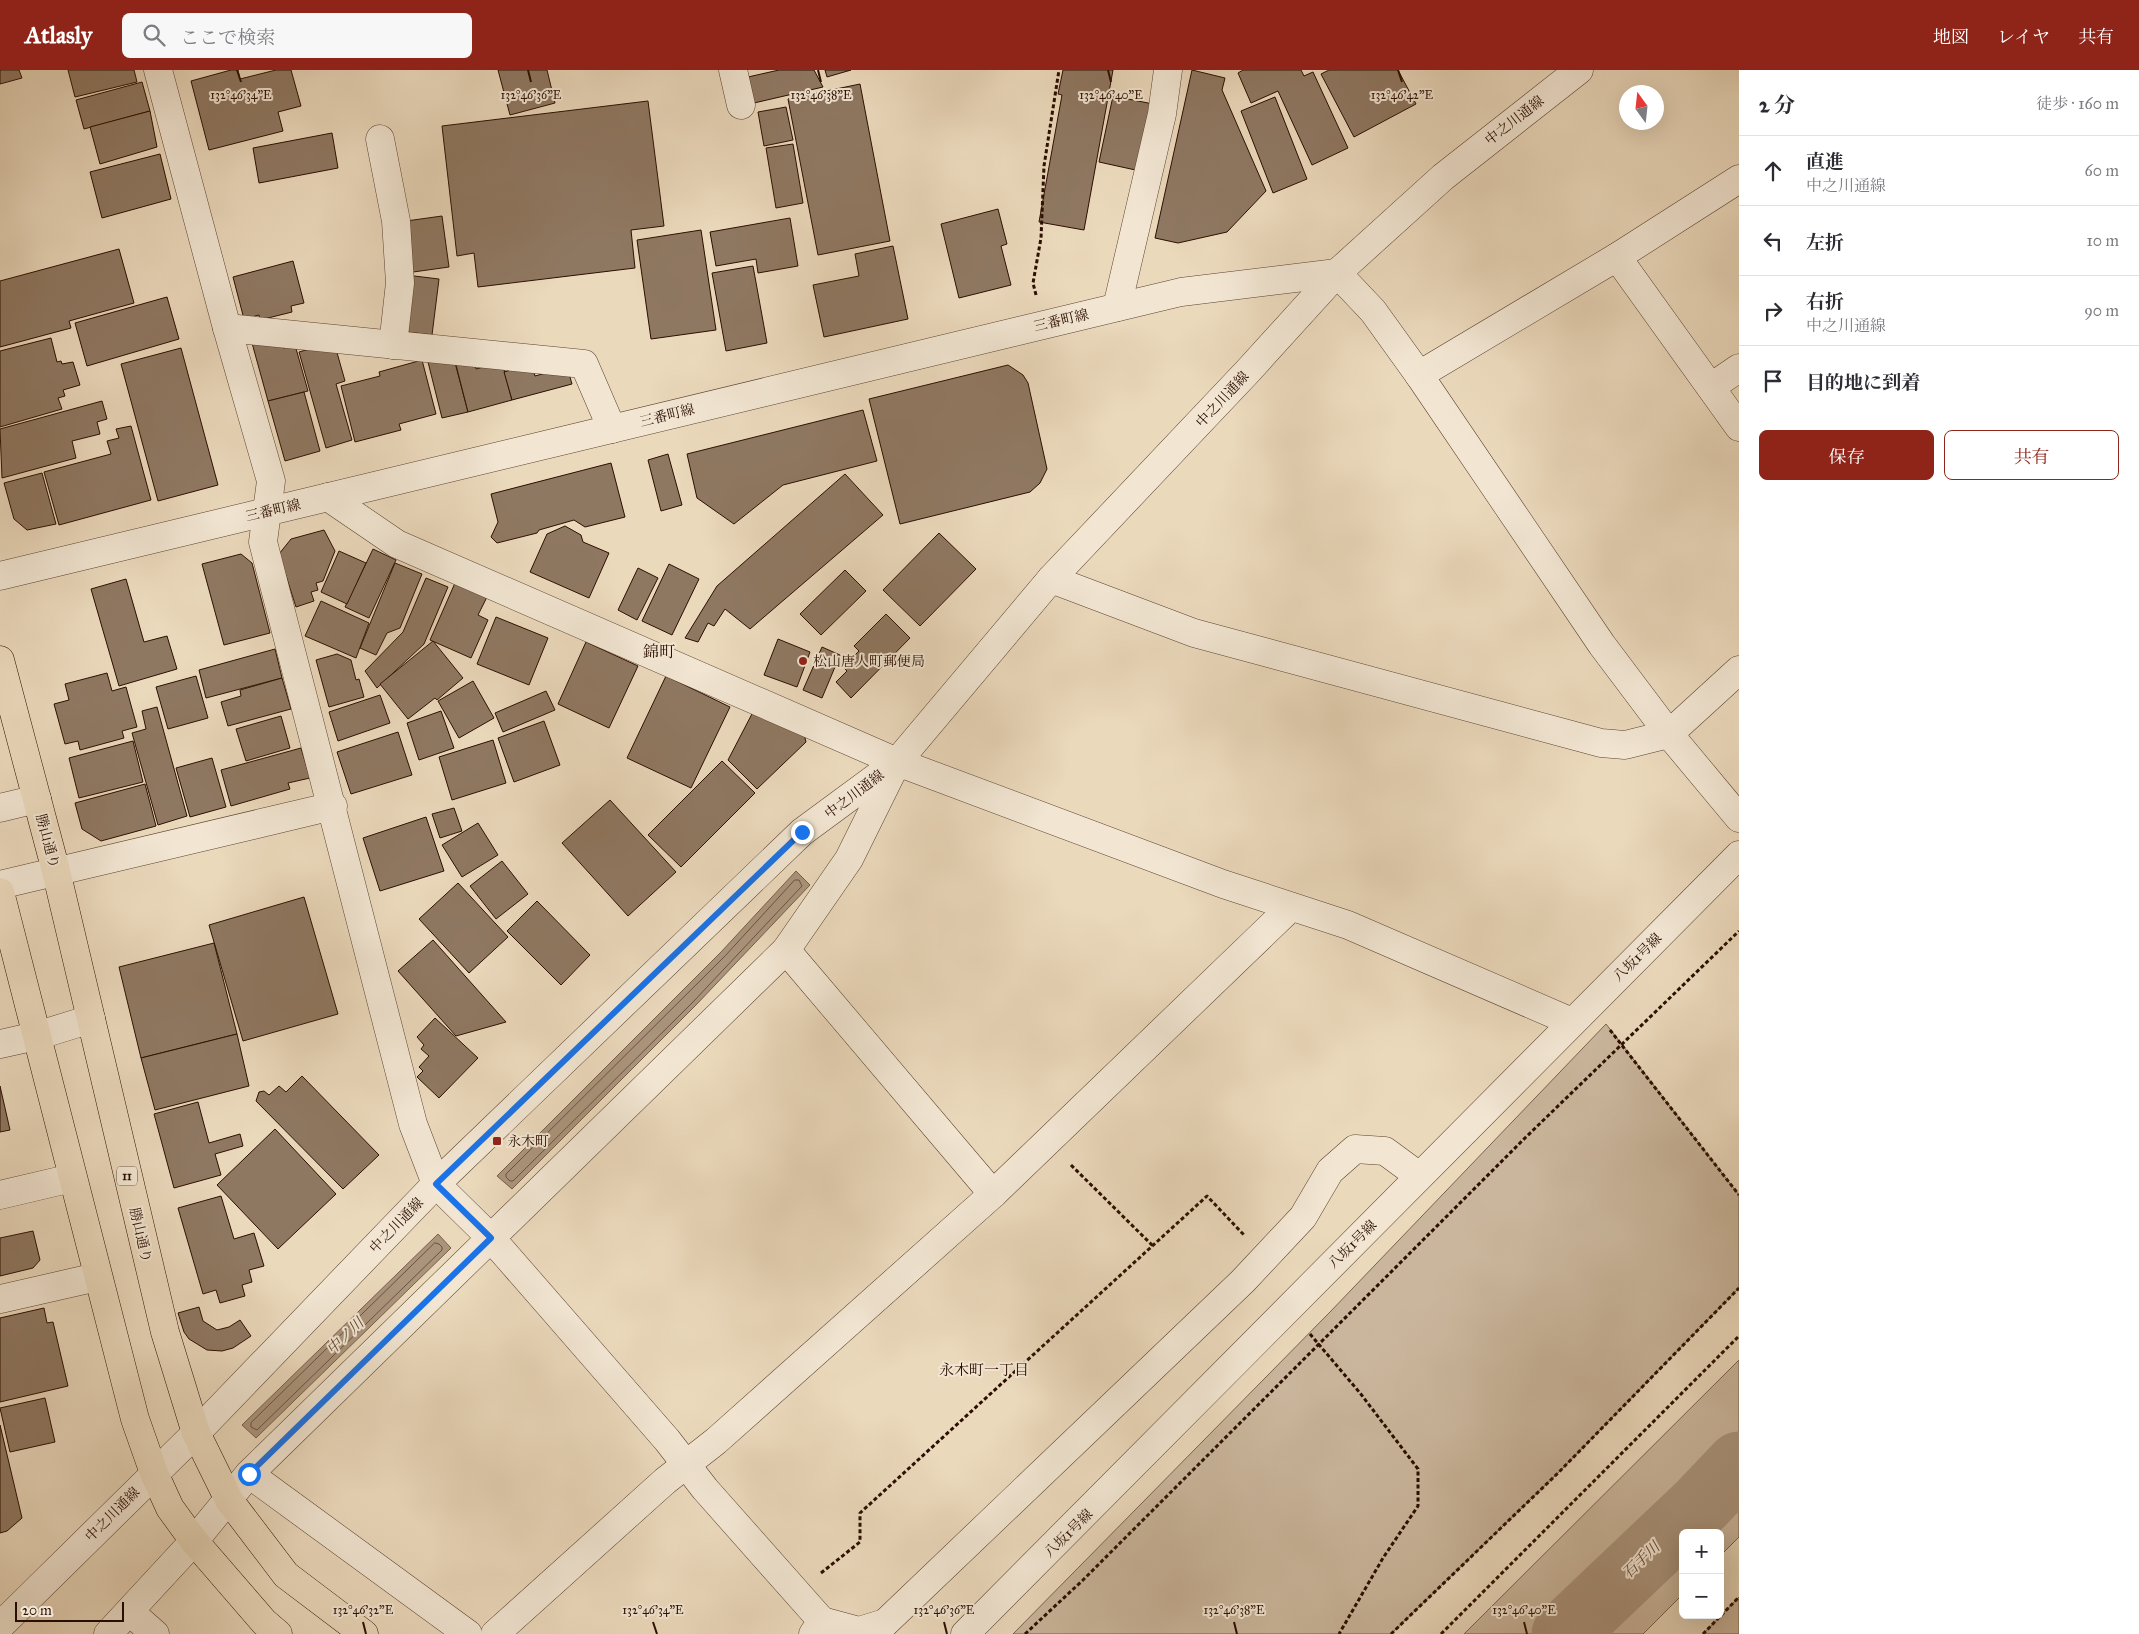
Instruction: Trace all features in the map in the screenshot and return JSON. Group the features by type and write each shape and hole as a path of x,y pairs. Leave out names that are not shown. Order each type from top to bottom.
{"highway":[{"name":"勝山通り","path":"0,660 56,871 165,1332 196,1433 229,1500 286,1575 364,1634"},
{"path":"0,892 134,1419 154,1473 170,1508 194,1541 264,1622 278,1634"}],"street":[{"path":"158,70 227,328 271,481 264,542 413,1124 436,1184 491,1238 797,1592 818,1628 859,1632 885,1623 1229,1294 1303,1217 1330,1171 1354,1149 1385,1151 1419,1176"},
{"path":"734,70 742,105"},
{"path":"1117,307 1162,114 1168,70"},
{"name":"中之川通線","path":"108,1634 194,1541 249,1474 786,950 849,858 897,762 1051,579 1248,371 1337,273 1443,177 1579,70"},
{"path":"380,139 396,221 400,283 393,345"},
{"path":"1419,374 1617,257 1739,179"},
{"path":"1617,257 1739,427"},
{"path":"1337,273 1374,311 1419,374 1602,645 1669,734 1739,818"},
{"name":"三番町線","path":"0,576 267,510 328,497 1181,292 1337,273"},
{"path":"227,328 584,364 612,429"},
{"path":"1712,387 1739,368"},
{"path":"328,497 398,544 897,762 1214,880 1348,925 1572,1022"},
{"path":"1051,579 1194,633 1602,743 1625,744 1669,734 1739,670"},
{"name":"中之川通線","path":"0,1626 196,1433 436,1184 802,832 897,762"},
{"path":"0,808 37,799"},
{"path":"0,885 333,806"},
{"name":"八坂1号線","path":"965,1634 1739,855"},
{"path":"495,1634 658,1488 723,1435 993,1194 1291,906"},
{"path":"786,950 993,1194"},
{"path":"0,1044 36,1036 90,1019"},
{"path":"0,1195 72,1178"},
{"path":"0,1299 97,1277"},
{"path":"249,1474 468,1634"},
{"path":"130,1612 155,1634"}],"path":[{"path":"1043,324 1033,283 1040,238 1044,166 1059,70"},
{"path":"1025,1634 1083,1580 1621,1045 1739,931"},
{"path":"1606,1024 1739,1195"},
{"path":"1047,1142 1153,1246"},
{"path":"797,1592 860,1542 860,1513 1207,1196 1265,1257"},
{"path":"1390,1634 1558,1472 1739,1288"},
{"path":"1316,1326 1309,1333 1360,1393 1418,1469 1418,1506 1383,1558 1339,1634"},
{"path":"1441,1634 1739,1336"},
{"path":"1703,1634 1739,1596"}],"shaded area":[{"path":"1606,1024 1739,1195 1739,1288 1559,1472 1391,1634 1013,1634 1330,1312"},
{"path":"1739,1360 1739,1537 1724,1552 1724,1529 1679,1529 1679,1598 1643,1634 1464,1634"},
{"path":"1739,1597 1739,1634 1703,1634 1718,1619 1724,1619 1724,1612"}],"water":[{"path":"796,871 810,885 696,1005 512,1189 497,1176 721,952"},
{"name":"中ノ川","path":"438,1234 451,1248 256,1438 242,1425"}],"building":[{"path":"0,70 19,70 22,78 0,84"},
{"path":"68,70 134,70 137,82 75,97"},
{"path":"231,70 238,70 240,79 276,70 291,70 301,106 278,112 283,131 209,150 191,81"},
{"path":"498,70 547,70 555,103 510,115"},
{"path":"779,70 814,70 823,87 754,103 748,77"},
{"path":"825,70 851,70 827,77"},
{"path":"1063,70 1113,70 1084,230 1039,222 1062,95 1058,94"},
{"path":"1192,70 1225,78 1222,90 1266,191 1227,232 1178,243 1155,238"},
{"path":"1243,70 1301,70 1304,76 1313,72 1348,148 1312,165 1278,91 1251,103 1238,73"},
{"path":"1329,70 1398,70 1416,104 1354,137 1321,74"},
{"path":"142,82 150,111 84,129 76,100"},
{"path":"860,84 890,241 818,255 788,99"},
{"path":"1113,96 1153,104 1140,171 1099,162"},
{"path":"1275,97 1307,179 1273,193 1241,111"},
{"path":"648,101 664,226 631,230 635,268 478,287 474,253 457,256 442,126"},
{"path":"786,107 793,140 764,146 758,112"},
{"path":"150,111 157,147 100,164 90,127"},
{"path":"332,133 338,168 259,183 253,148"},
{"path":"793,144 803,203 776,208 766,148"},
{"path":"160,154 171,199 102,218 90,172"},
{"path":"998,209 1007,244 1001,246 1011,285 959,298 941,224"},
{"path":"442,216 449,267 406,273 399,222"},
{"path":"790,218 798,266 758,273 756,259 716,266 710,232"},
{"path":"701,230 716,330 651,339 637,240"},
{"path":"893,246 908,319 824,337 813,285 859,276 855,254"},
{"path":"119,249 134,303 69,321 71,328 0,347 0,281"},
{"path":"293,261 304,303 291,306 292,312 260,320 259,315 244,319 233,277"},
{"path":"753,266 767,343 726,351 712,273"},
{"path":"406,275 439,279 432,335 399,331"},
{"path":"167,297 179,339 87,366 75,323"},
{"path":"279,336 283,348 295,345 308,391 268,401 252,343"},
{"path":"51,338 57,362 61,361 62,364 73,362 80,385 63,390 65,396 58,398 62,409 0,427 0,351"},
{"path":"334,342 345,381 336,384 352,440 326,448 299,352"},
{"path":"181,348 218,485 158,501 121,364"},
{"path":"453,355 468,412 442,418 428,362"},
{"path":"422,360 436,414 399,424 401,430 355,442 341,386 380,376 379,372"},
{"path":"474,360 476,369 502,362 512,400 468,412 456,365"},
{"path":"532,364 535,376 567,367 572,384 512,400 504,372"},
{"path":"1008,365 1023,375 1028,383 1047,469 1040,483 1030,492 900,524 869,399"},
{"path":"304,392 320,451 285,461 268,401"},
{"path":"102,401 107,419 97,422 100,434 72,441 76,458 2,478 0,429"},
{"path":"863,410 877,461 783,485 734,524 697,498 687,454"},
{"path":"131,426 151,500 59,525 44,472 111,454 107,441 119,438 116,429"},
{"path":"668,454 682,505 661,511 648,460"},
{"path":"611,463 625,517 585,527 574,520 539,530 537,533 497,543 491,537 498,522 491,494"},
{"path":"42,473 56,524 27,530 14,519 4,483"},
{"path":"845,474 883,515 750,629 725,609 714,626 708,623 698,642 685,638 717,586"},
{"path":"565,526 581,535 583,542 609,553 589,598 530,572 547,534"},
{"path":"324,530 335,551 323,581 316,583 318,590 311,592 314,601 296,607 279,554 291,539"},
{"path":"939,533 976,569 920,626 883,590"},
{"path":"373,549 396,560 369,618 345,607"},
{"path":"339,551 366,563 347,604 321,592"},
{"path":"241,554 252,563 270,633 224,645 202,564"},
{"path":"395,563 422,574 400,628 387,633 376,655 360,648"},
{"path":"669,564 699,579 672,635 642,621"},
{"path":"638,568 658,578 637,620 618,610"},
{"path":"845,570 866,591 821,635 800,614"},
{"path":"426,578 448,587 424,644 377,688 365,671 403,632"},
{"path":"126,579 144,642 167,636 177,669 119,686 91,589"},
{"path":"455,583 487,597 478,615 488,620 471,658 430,640"},
{"path":"321,601 369,623 356,658 305,636"},
{"path":"886,614 910,638 851,698 836,682 847,671 843,667 859,651 854,646"},
{"path":"496,617 548,638 529,685 477,664"},
{"name":"松山唐人町郵便局","path":"778,639 810,652 797,687 764,675"},
{"path":"433,641 463,678 437,700 435,698 408,719 380,684"},
{"path":"586,642 638,666 609,728 558,704"},
{"path":"822,647 840,655 822,698 803,690"},
{"path":"275,649 282,678 206,698 199,670"},
{"path":"337,654 351,660 356,680 359,679 364,697 329,707 316,660"},
{"path":"107,673 112,691 126,687 137,727 122,731 124,738 80,750 78,741 65,744 54,704 69,700 65,684"},
{"path":"196,676 208,718 168,729 156,687"},
{"path":"666,676 730,707 691,788 627,758"},
{"path":"282,678 291,709 228,726 221,702 241,696 240,690"},
{"path":"473,681 494,718 459,738 438,701"},
{"path":"546,691 555,710 503,732 495,713"},
{"path":"380,695 390,723 338,741 329,712"},
{"path":"157,707 187,816 158,825 132,733 146,729 142,711"},
{"path":"754,710 804,734 806,742 757,789 728,760"},
{"path":"441,711 454,748 419,760 407,723"},
{"path":"281,716 290,748 246,761 236,729"},
{"path":"544,721 560,765 514,782 498,738"},
{"path":"398,732 412,775 351,794 337,752"},
{"path":"493,740 506,783 452,800 439,757"},
{"path":"133,741 143,782 79,798 69,758"},
{"path":"301,748 310,778 288,783 290,789 231,806 221,770"},
{"path":"212,758 226,807 190,817 176,768"},
{"path":"722,761 755,793 681,867 648,835"},
{"path":"145,784 156,826 101,841 82,829 75,803"},
{"path":"610,800 676,872 628,916 562,843"},
{"path":"454,808 462,831 440,838 432,814"},
{"path":"426,817 444,871 380,891 363,838"},
{"path":"478,823 498,855 462,877 442,845"},
{"path":"502,861 528,894 496,919 470,886"},
{"path":"458,883 508,937 469,973 419,919"},
{"path":"304,897 338,1014 243,1041 209,925"},
{"path":"537,901 590,955 561,985 507,931"},
{"path":"433,940 506,1022 456,1036 398,971"},
{"path":"214,943 237,1034 141,1058 119,967"},
{"path":"435,1018 478,1058 439,1098 417,1077 423,1071 419,1067 429,1056 421,1049 424,1045 417,1037"},
{"path":"237,1034 249,1086 155,1110 141,1058"},
{"path":"302,1076 379,1155 343,1189 256,1101 259,1092 264,1091 269,1095 279,1086 286,1092"},
{"path":"0,1086 10,1130 0,1132"},
{"path":"198,1102 209,1143 240,1134 243,1146 215,1154 221,1175 174,1188 154,1114"},
{"path":"275,1129 336,1194 278,1249 217,1185"},
{"path":"221,1196 234,1239 254,1233 264,1266 249,1270 252,1282 242,1285 245,1296 220,1303 216,1290 203,1294 178,1208"},
{"path":"33,1231 40,1260 33,1268 0,1276 0,1238"},
{"path":"199,1307 203,1321 217,1330 229,1327 240,1320 251,1336 233,1348 222,1351 207,1350 189,1339 184,1332 178,1313"},
{"path":"44,1308 47,1323 53,1322 68,1386 0,1402 0,1318"},
{"path":"45,1398 55,1442 10,1452 0,1408"},
{"path":"0,1425 22,1518 7,1531 0,1533"}],"waterway":[{"name":"石手川","path":"1564,1634 1701,1504 1739,1464"}],"place":[{"name":"松山唐人町郵便局","path":"803,661"},
{"name":"永木町","path":"497,1141"}],"district":[{"name":"錦町","path":"659,651"},
{"name":"永木町一丁目","path":"984,1370"}],"route":[{"path":"249,1474 491,1238 436,1184 802,832"}]}
